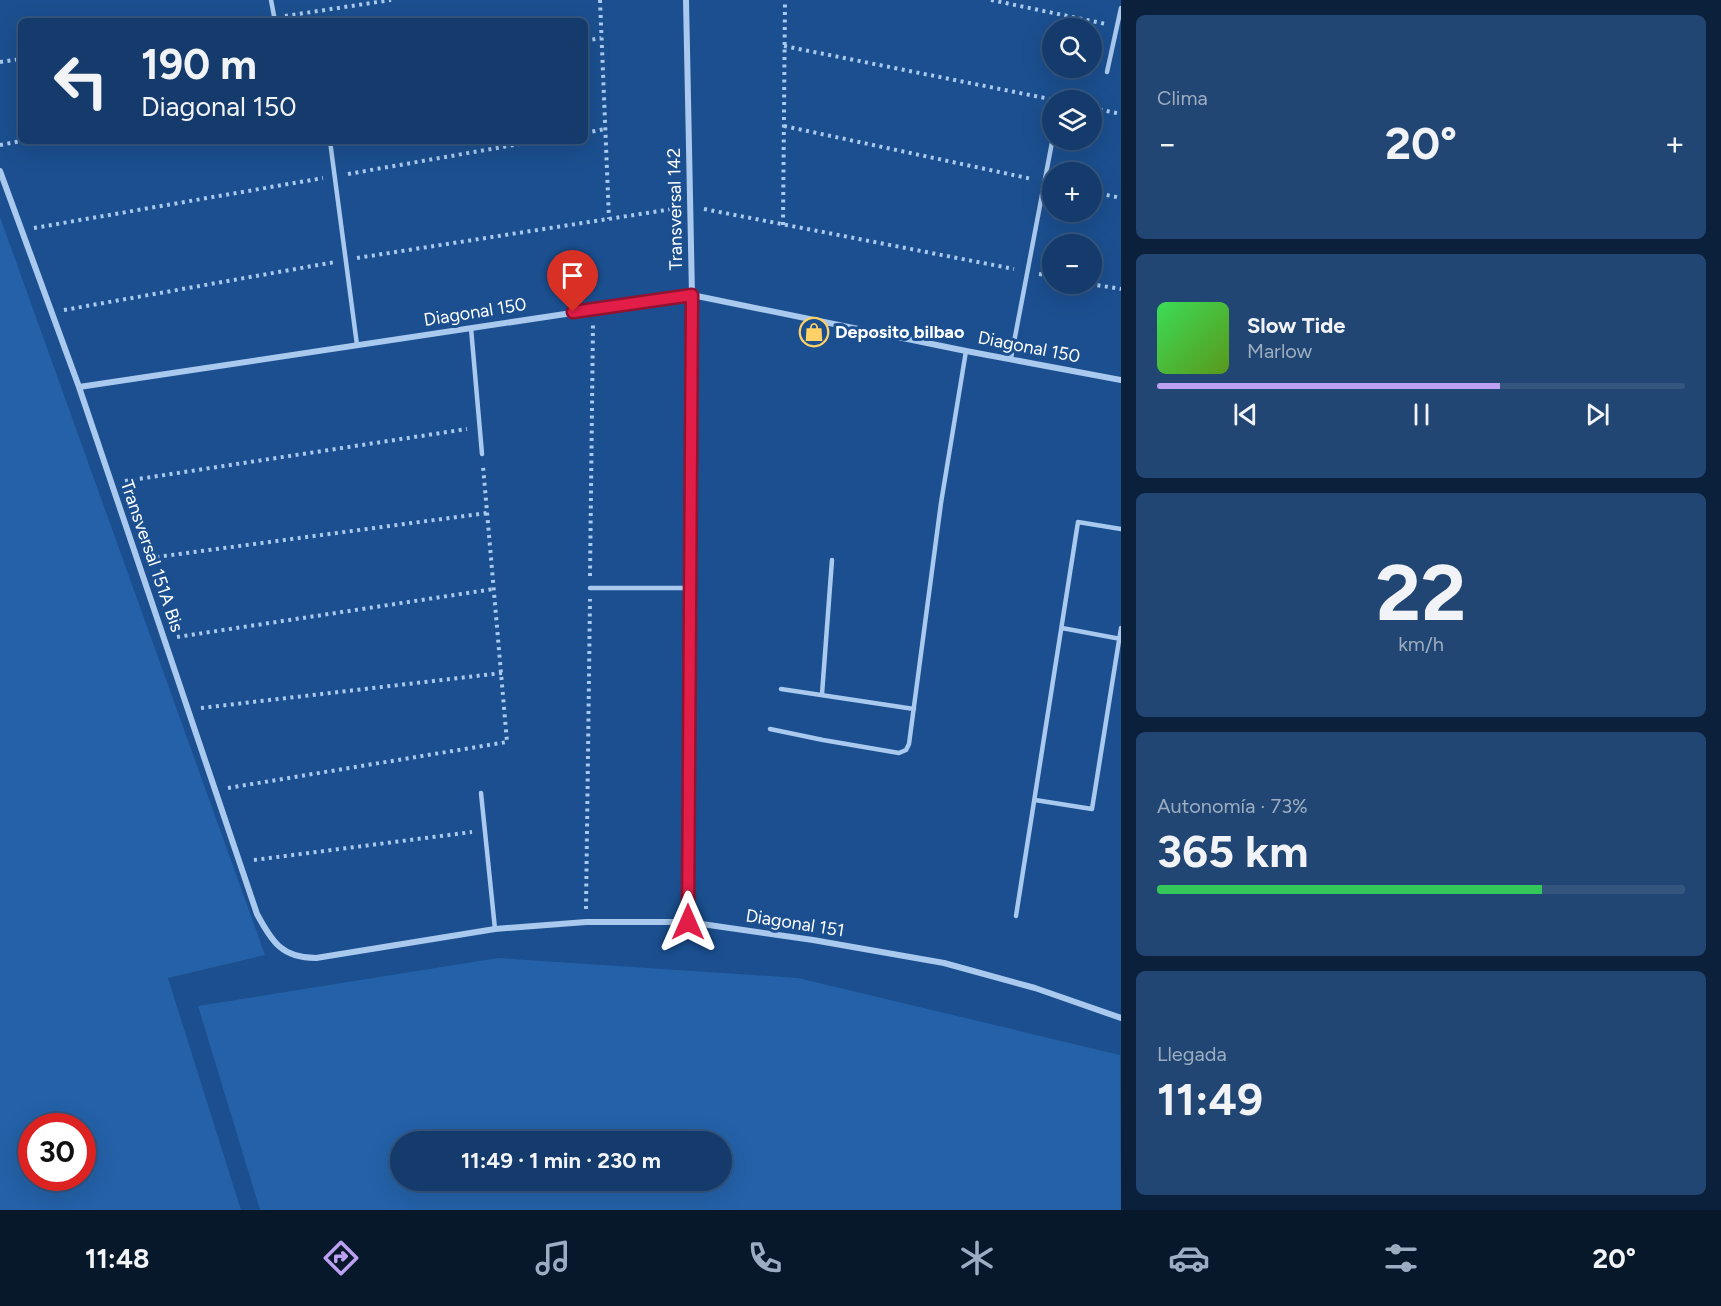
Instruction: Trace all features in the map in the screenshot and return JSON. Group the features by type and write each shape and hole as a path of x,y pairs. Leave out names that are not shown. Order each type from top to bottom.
{"street":[{"name":"Transversal 142","path":"686,0 692,295 688,922"},
{"name":"Transversal 151A Bis","path":"0,171 79,387 257,914 268,935 281,948"},
{"name":"Diagonal 150","path":"79,387 692,295 1121,380"},
{"name":"Diagonal 151","path":"281,948 298,958 316,958 495,929 586,922 688,922 813,940 944,963 1035,988 1121,1018"}],"lane":[{"path":"271,0 275,18"},
{"path":"1107,72 1121,8"},
{"path":"330,144 357,345"},
{"path":"1011,358 1042,193"},
{"path":"471,328 482,453"},
{"path":"770,729 899,753 906,750 914,709 941,503 966,351"},
{"path":"1016,916 1078,522 1121,529"},
{"path":"822,694 832,560"},
{"path":"590,588 690,588"},
{"path":"1062,628 1120,639"},
{"path":"1035,800 1092,809 1121,628"},
{"path":"781,689 914,709"},
{"path":"481,793 495,929"}],"path":[{"path":"287,18 391,0"},
{"path":"600,0 609,219"},
{"path":"783,225 785,0"},
{"path":"991,0 1117,27"},
{"path":"588,40 601,38"},
{"path":"784,46 1042,97"},
{"path":"0,62 18,59"},
{"path":"1102,110 1121,114"},
{"path":"784,126 1042,182"},
{"path":"588,132 605,129"},
{"path":"0,145 18,142"},
{"path":"22,230 520,144"},
{"path":"1102,194 1121,198"},
{"path":"52,312 345,260 690,206 1042,274"},
{"path":"1102,286 1121,289"},
{"path":"586,922 593,309"},
{"path":"112,483 480,427"},
{"path":"215,790 507,742 482,453"},
{"path":"137,559 488,513"},
{"path":"164,639 494,589"},
{"path":"188,709 502,673"},
{"path":"239,862 485,830"}],"shaded area":[{"path":"0,217 265,955 168,978 241,1210 0,1210"},
{"path":"498,958 798,978 1120,1055 1121,1210 260,1210 198,1006"}],"place":[{"name":"Deposito bilbao","path":"814,332"}],"route":[{"path":"573,312 692,295 688,922"}]}
